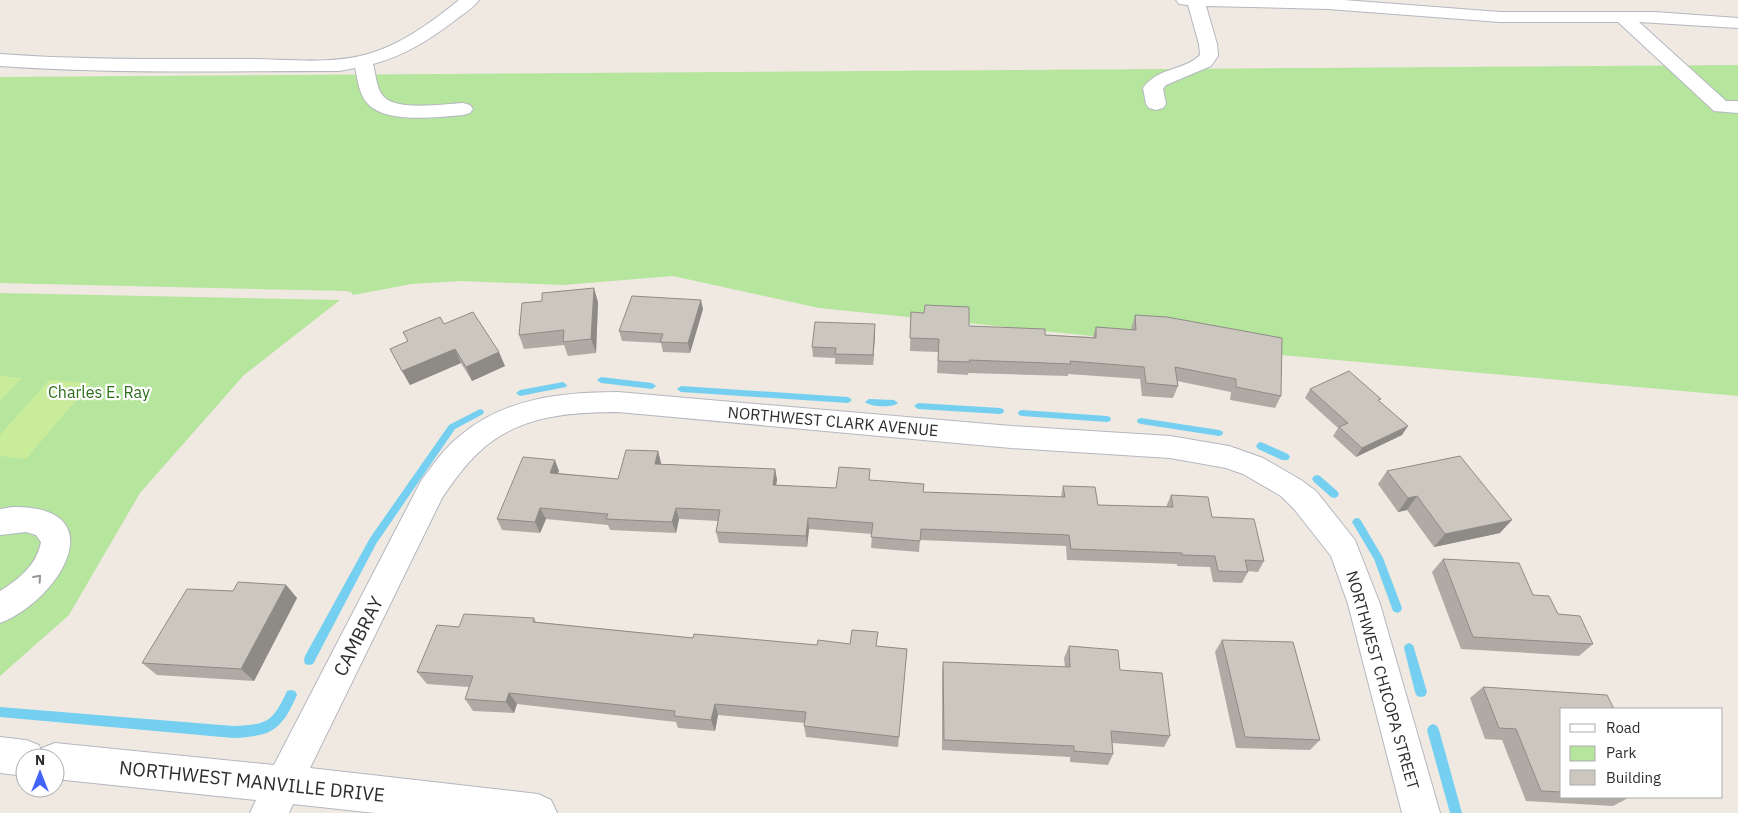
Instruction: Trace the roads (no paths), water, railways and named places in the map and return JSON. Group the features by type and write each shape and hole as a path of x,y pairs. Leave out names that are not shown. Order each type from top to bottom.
{"street":[{"path":"0,60 41,63 162,65 339,65 364,63 386,55 438,26 470,0"},
{"path":"1185,0 1328,4 1500,16 1655,17 1738,23"},
{"path":"1156,104 1153,88 1159,81 1204,62 1209,56 1208,44 1196,0"},
{"path":"1623,17 1721,107 1738,107"},
{"path":"364,63 371,93 381,105 394,109 414,111 463,110"},
{"name":"NORTHWEST CLARK AVENUE","path":"452,461 471,442 517,416 558,404 585,401 618,402 1011,437 1170,447 1229,458"},
{"name":"NORTHWEST CHICOPA STREET","path":"1229,458 1253,466 1291,488 1319,515 1344,549 1368,619 1421,813"},
{"name":"CAMBRAY","path":"277,798 431,490 452,461"},
{"path":"0,522 20,518 41,521 50,527 56,542 54,554 42,575 27,590 0,608"},
{"path":"0,755 15,757"},
{"name":"NORTHWEST MANVILLE DRIVE","path":"65,763 277,798 538,813"}],"waterway":[{"path":"601,380 652,386"},
{"path":"520,393 563,385"},
{"path":"681,389 848,400"},
{"path":"869,402 894,403"},
{"path":"918,406 1000,411"},
{"path":"309,660 373,541 452,427 480,412"},
{"path":"1022,413 1107,419"},
{"path":"1141,421 1219,433"},
{"path":"1261,446 1285,457"},
{"path":"1317,479 1334,494"},
{"path":"1357,522 1378,558 1397,608"},
{"path":"1409,648 1421,692"},
{"path":"0,712 233,732 263,729 270,726 281,715 291,695"},
{"path":"1433,730 1456,813"}],"park label":[{"name":"Charles E. Ray","path":"99,392"}]}
